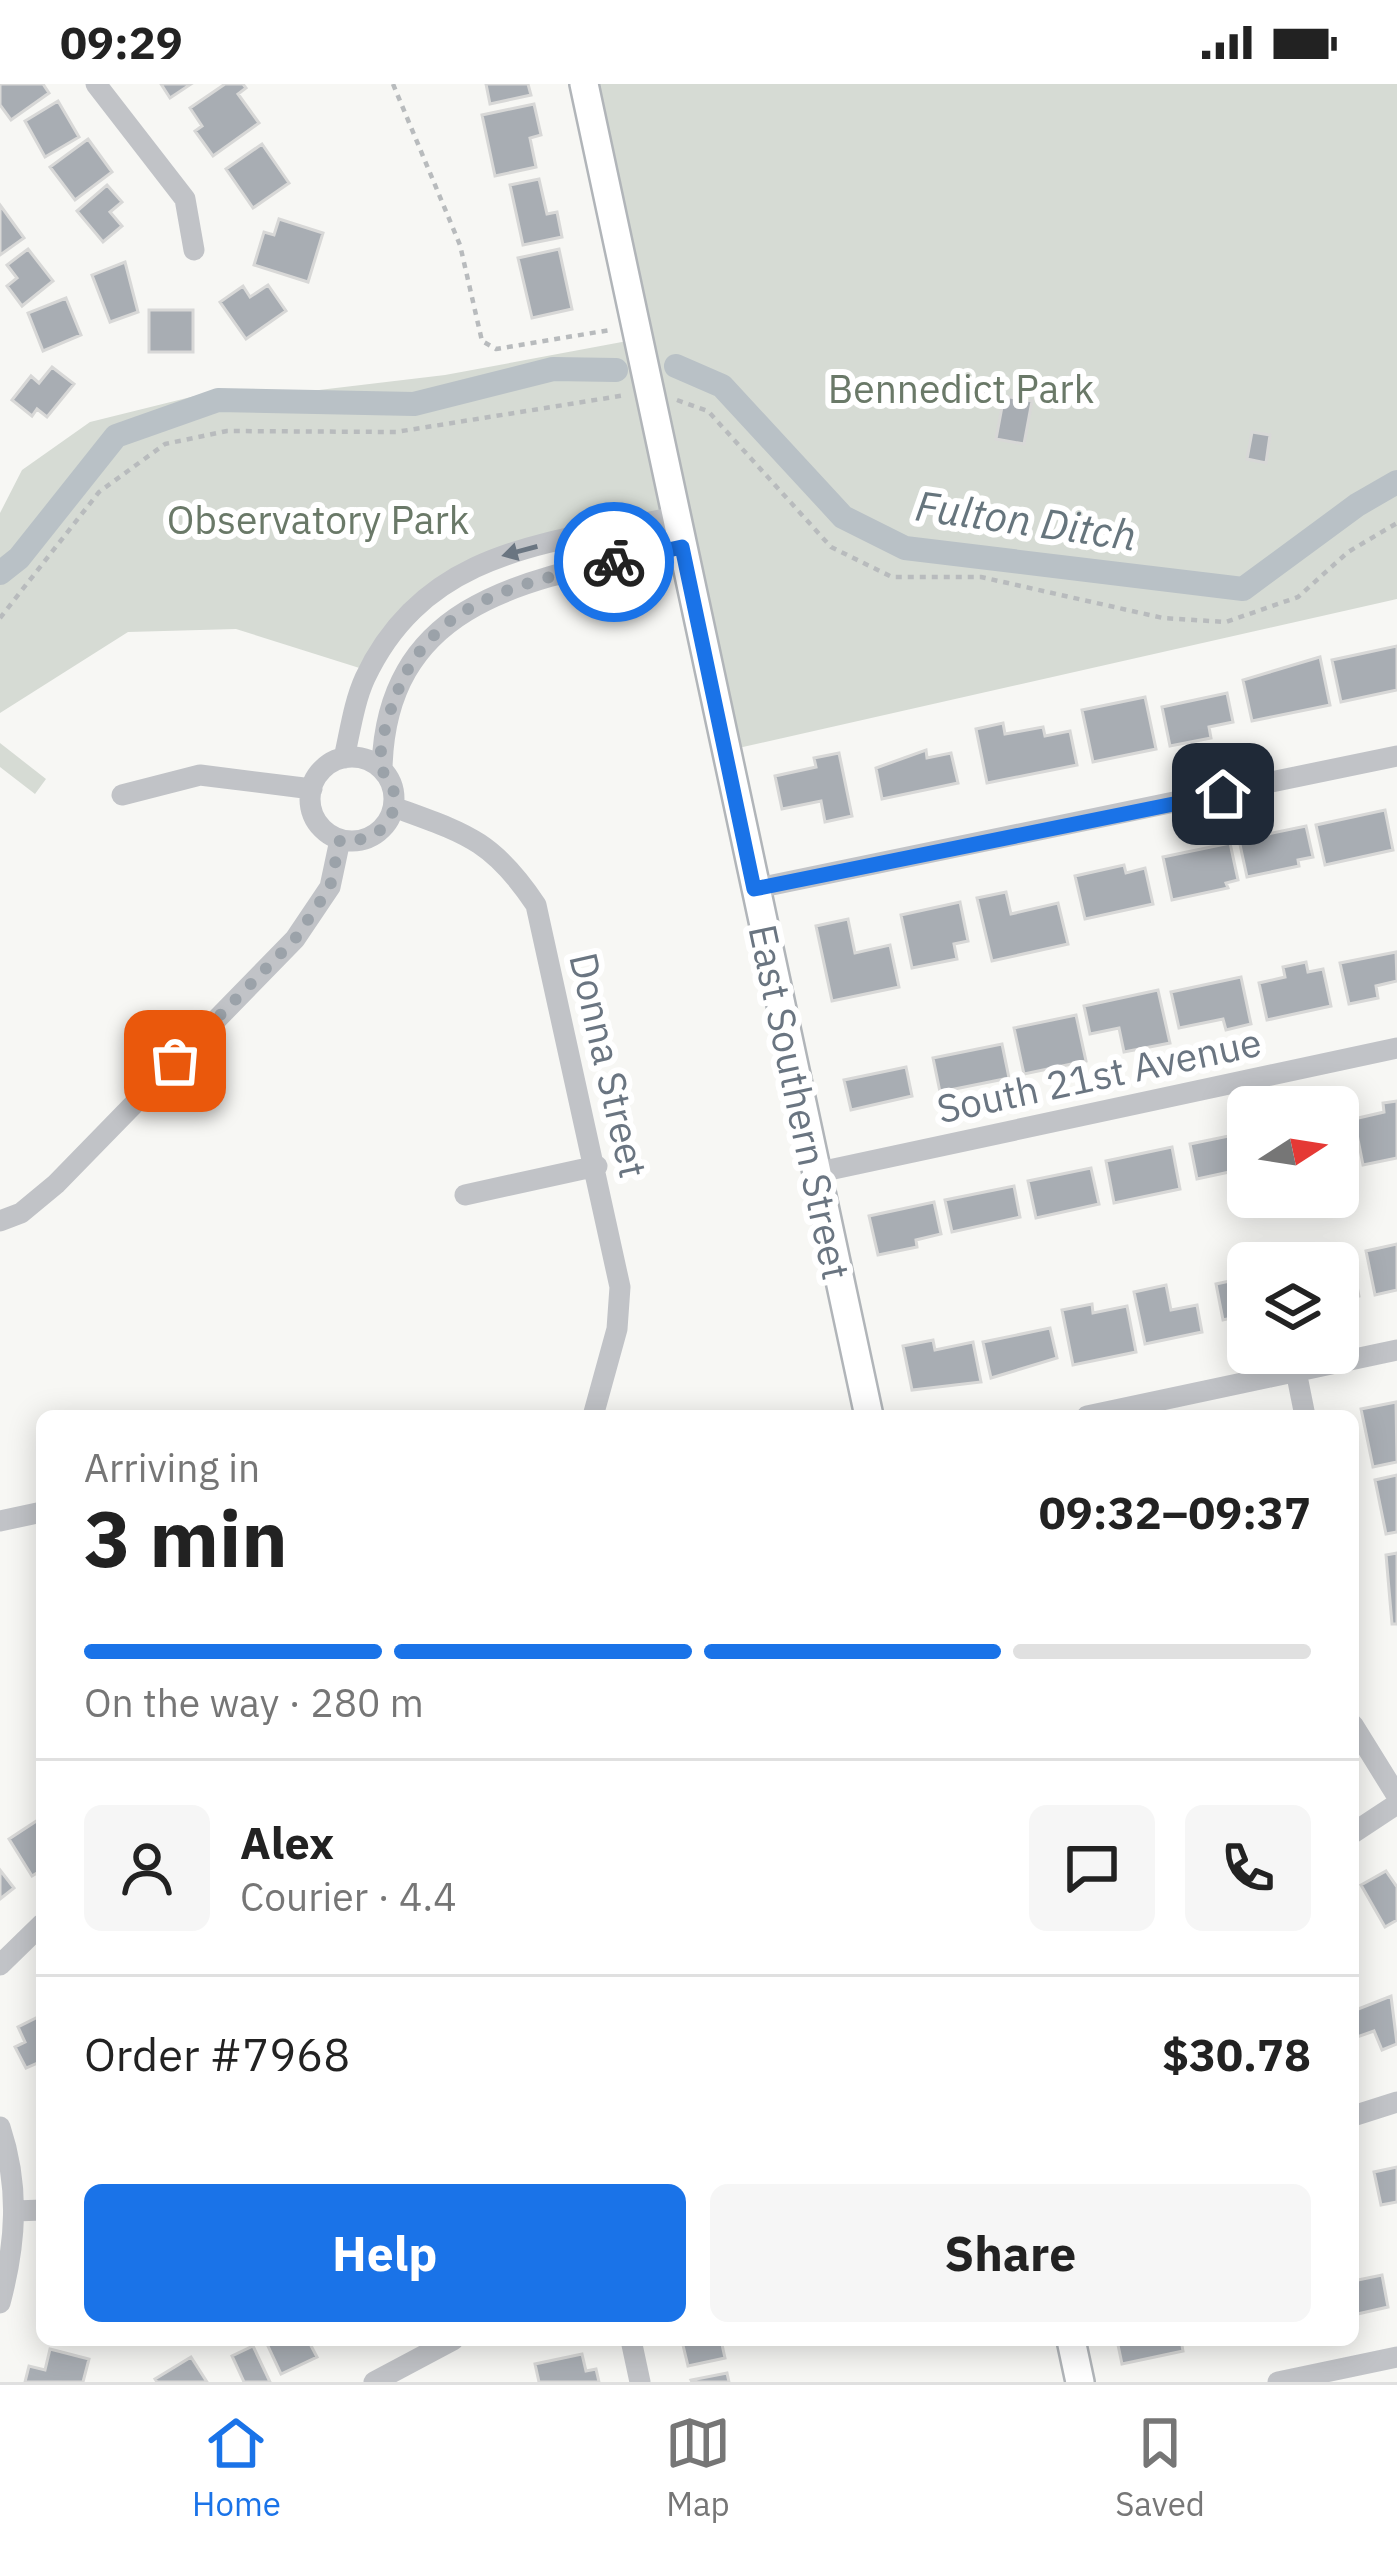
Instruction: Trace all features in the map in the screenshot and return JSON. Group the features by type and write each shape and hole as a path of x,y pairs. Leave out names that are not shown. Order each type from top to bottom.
{"street":[{"path":"96,84 184,199 194,250"},
{"name":"East Southern Street","path":"584,84 868,1410"},
{"path":"344,758 363,683 385,640 436,587 515,551 676,517"},
{"path":"382,769 357,757 344,758 320,772 312,789 317,823 340,840 368,839 388,821 394,794 382,769 397,691 409,666 444,625 522,582 682,547"},
{"path":"754,889 1397,756"},
{"path":"122,795 200,775 312,789"},
{"name":"Donna Street","path":"394,808 447,827 505,859 536,905 620,1287 617,1328 595,1410"},
{"path":"0,1221 21,1213 56,1184 295,939 330,887 340,840"},
{"name":"South 21st Avenue","path":"815,1173 1397,1048"},
{"path":"465,1195 597,1166"},
{"path":"1359,1358 1397,1350"},
{"path":"1115,1410 1282,1374"},
{"path":"1297,1374 1304,1410"},
{"path":"0,1521 36,1513"},
{"path":"1359,1735 1397,1800 1359,1828"},
{"path":"0,1965 36,1930"},
{"path":"1359,2114 1397,2102"},
{"path":"0,2127 10,2160 15,2211 0,2302"},
{"path":"15,2211 36,2210"},
{"path":"374,2382 442,2346"},
{"path":"632,2346 640,2382"},
{"path":"1072,2346 1080,2382"},
{"path":"1278,2382 1397,2357"}],"path":[{"path":"393,84 416,128 460,245 482,341 496,349 615,329"}],"green space":[{"name":"Bennedict Park","path":"585,84 1397,84 1397,599 725,751 676,518 463,571 369,671 236,629 128,632 0,713 0,513 22,470 90,422 207,393 319,390 445,375 638,339"},
{"path":"0,743 46,779 35,794 0,767"}],"building":[{"path":"0,84 43,84 49,93 11,120 0,105"},
{"path":"161,84 191,84 170,98"},
{"path":"225,84 243,84 246,88 238,94 259,123 213,156 195,131 202,126 190,108"},
{"path":"486,84 528,84 531,95 490,104"},
{"path":"58,101 79,137 45,157 25,121"},
{"path":"534,104 541,135 530,138 536,167 495,176 482,115"},
{"path":"88,139 112,172 75,200 50,167"},
{"path":"262,144 289,183 253,208 226,169"},
{"path":"539,179 547,214 557,212 562,237 523,245 510,185"},
{"path":"107,185 122,202 110,212 122,226 103,242 77,211"},
{"path":"0,205 24,238 0,255"},
{"path":"279,219 323,233 308,282 254,265 264,232 274,235"},
{"path":"28,249 53,281 22,306 7,286 17,278 7,265"},
{"path":"559,249 572,309 532,318 518,258"},
{"path":"125,262 138,312 110,322 92,275"},
{"path":"268,285 286,311 246,339 220,302 243,286 250,297"},
{"path":"66,298 81,335 43,351 28,313"},
{"path":"149,310 193,310 193,352 149,352"},
{"path":"52,367 74,384 47,417 37,409 32,416 12,400 31,376 39,383"},
{"path":"1004,396 1032,401 1024,444 996,439"},
{"path":"1252,432 1270,435 1266,463 1247,459"},
{"path":"1397,646 1397,690 1341,702 1332,660"},
{"path":"1320,657 1330,705 1252,721 1243,680"},
{"path":"1227,693 1233,722 1209,727 1211,738 1170,746 1162,707"},
{"path":"1145,697 1156,749 1093,762 1082,710"},
{"path":"1003,723 1005,734 1043,727 1045,736 1070,731 1077,765 987,783 976,729"},
{"path":"926,750 927,758 951,753 958,783 882,799 876,768"},
{"path":"839,753 852,816 825,822 821,801 782,809 775,776 816,767 814,758"},
{"path":"1385,810 1393,850 1325,865 1316,825"},
{"path":"1306,826 1313,857 1298,860 1299,866 1247,877 1239,840"},
{"path":"1230,843 1238,880 1226,883 1228,888 1172,900 1163,857"},
{"path":"1124,865 1126,873 1145,868 1153,904 1085,919 1075,876"},
{"path":"1006,892 1011,914 1058,903 1068,944 992,961 977,898"},
{"path":"960,902 968,941 954,944 957,959 912,968 901,915"},
{"path":"848,919 855,953 890,945 899,987 832,1001 816,926"},
{"path":"1396,952 1397,981 1376,986 1378,998 1349,1004 1340,963"},
{"path":"1306,962 1308,972 1323,969 1331,1006 1267,1020 1259,983 1285,977 1283,967"},
{"path":"1241,977 1251,1024 1226,1030 1223,1019 1179,1028 1171,992"},
{"path":"1158,990 1170,1043 1124,1052 1119,1028 1090,1034 1084,1006"},
{"path":"1076,1015 1086,1061 1024,1074 1014,1028"},
{"path":"1002,1044 1009,1078 940,1092 933,1058"},
{"path":"906,1067 912,1096 851,1110 844,1080"},
{"path":"1397,1101 1397,1158 1363,1165 1359,1118 1384,1112 1383,1103"},
{"path":"1227,1136 1227,1173 1197,1179 1190,1144"},
{"path":"1172,1147 1180,1189 1114,1203 1106,1161"},
{"path":"1091,1168 1099,1204 1036,1218 1028,1181"},
{"path":"1014,1186 1020,1217 952,1232 945,1200"},
{"path":"934,1202 941,1234 916,1240 917,1247 878,1255 869,1216"},
{"path":"1397,1244 1397,1290 1375,1295 1366,1251"},
{"path":"1227,1282 1227,1319 1223,1320 1216,1284"},
{"path":"1166,1285 1171,1310 1197,1305 1202,1332 1145,1344 1134,1292"},
{"path":"1092,1304 1093,1313 1127,1306 1136,1352 1073,1365 1062,1310"},
{"path":"1050,1328 1057,1358 991,1378 983,1342"},
{"path":"933,1340 935,1350 973,1342 981,1382 912,1390 903,1346"},
{"path":"1396,1402 1397,1462 1373,1467 1361,1409"},
{"path":"1397,1475 1397,1532 1386,1534 1375,1480"},
{"path":"1397,1553 1397,1624 1392,1624 1386,1555"},
{"path":"36,1821 36,1874 32,1876 9,1839"},
{"path":"0,1870 14,1888 0,1899"},
{"path":"1386,1871 1397,1887 1397,1920 1385,1927 1361,1885"},
{"path":"1391,1996 1397,2044 1382,2050 1374,2031 1359,2036 1359,2009"},
{"path":"36,2018 36,2064 26,2068 15,2047 25,2042 18,2027"},
{"path":"1397,2167 1397,2202 1381,2205 1374,2172"},
{"path":"1382,2275 1388,2307 1359,2314 1359,2280"},
{"path":"253,2346 270,2382 244,2382 232,2356"},
{"path":"268,2346 311,2346 317,2357 281,2374"},
{"path":"683,2346 722,2346 725,2358 688,2366"},
{"path":"1118,2346 1182,2346 1183,2351 1122,2364"},
{"path":"50,2349 89,2359 83,2382 25,2382 29,2366 45,2370"},
{"path":"582,2354 586,2371 596,2369 599,2382 539,2382 535,2364"},
{"path":"191,2357 207,2382 157,2382 155,2379"},
{"path":"727,2373 729,2382 691,2380"}],"waterway":[{"name":"Fulton Ditch","path":"676,366 722,386 843,517 905,548 1243,589 1357,505 1397,482"},
{"name":"Fulton Ditch","path":"0,573 19,558 116,436 218,400 414,404 553,369 616,370"}],"way so far":[{"path":"175,1061 295,939 330,887 340,840 368,839 388,821 394,794 382,769 382,748 397,691 423,647 444,625 497,592 614,562"}],"route":[{"path":"614,562 682,547 754,889 1223,794"}],"park label":[{"name":"Observatory Park","path":"318,519"}]}
